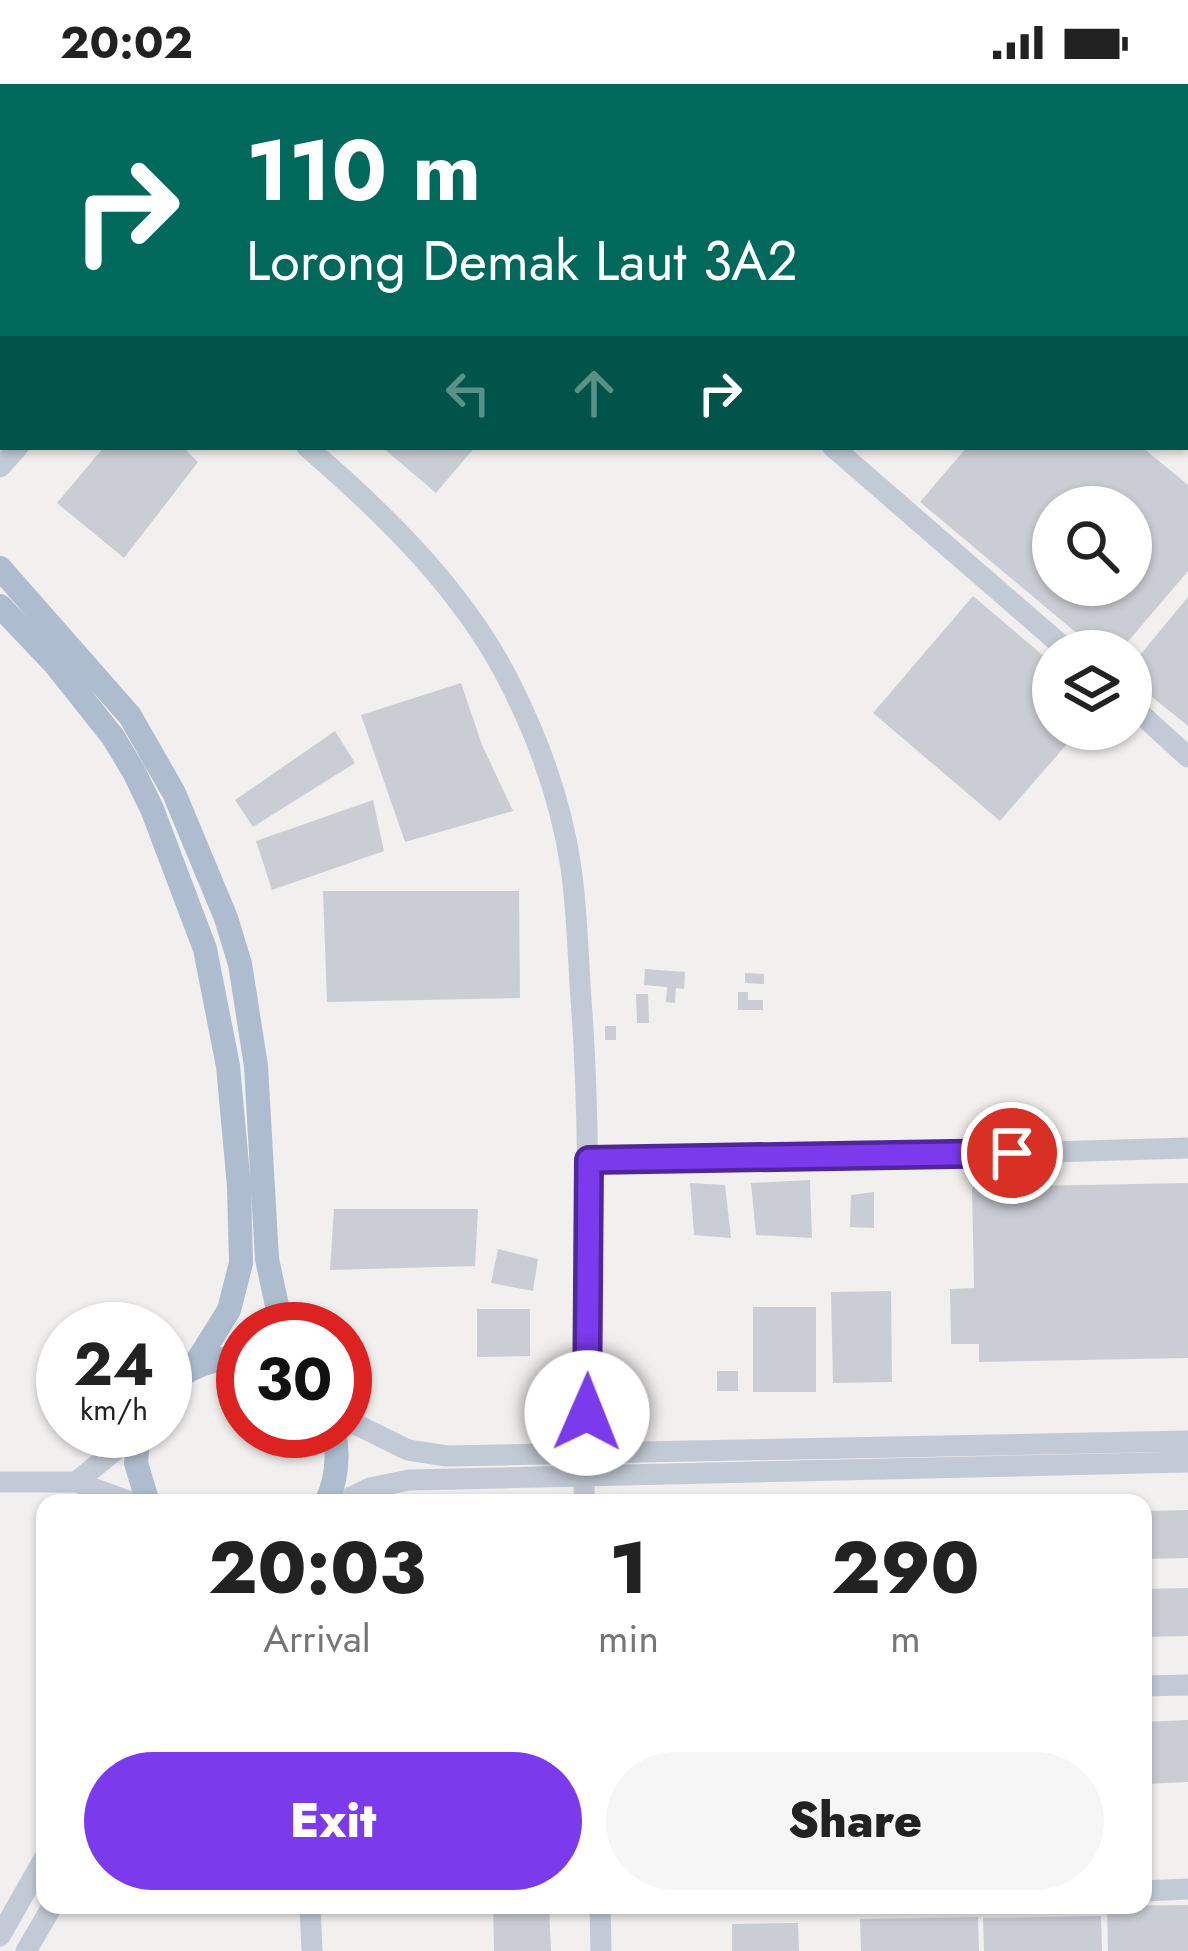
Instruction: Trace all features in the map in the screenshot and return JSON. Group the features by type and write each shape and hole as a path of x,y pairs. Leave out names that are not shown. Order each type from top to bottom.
{"main road":[{"path":"0,568 130,716 174,793 226,918 240,964 256,1066 267,1259 276,1302"},
{"path":"0,606 55,664 113,737 134,772 205,949 228,1066 241,1263 229,1310 194,1366"},
{"path":"194,1366 216,1359"},
{"path":"136,1458 145,1494"},
{"path":"329,1494 337,1458"}],"street":[{"path":"311,450 457,597 512,685 553,789 571,867 589,1160 584,1494"},
{"path":"835,450 1044,630"},
{"path":"1152,724 1188,757"},
{"path":"589,1160 1188,1148"},
{"path":"587,1413 620,1464"},
{"path":"547,1466 587,1413"},
{"path":"372,1433 427,1454 547,1466"},
{"path":"358,1494 409,1480 547,1466 1188,1441"},
{"path":"76,1482 106,1458"},
{"path":"620,1464 1188,1462"},
{"path":"600,1494 620,1464"},
{"path":"547,1466 564,1494"},
{"path":"0,1482 76,1482 109,1494"},
{"path":"1152,1686 1188,1685"},
{"path":"0,1936 36,1873"},
{"path":"1152,1891 1188,1889"},
{"path":"26,1951 48,1914"},
{"path":"310,1914 312,1951"},
{"path":"600,1914 601,1951"}],"building":[{"path":"101,450 186,450 198,462 124,558 57,503"},
{"path":"386,450 472,450 436,493"},
{"path":"964,450 1146,450 1188,485 1188,571 1138,630 1073,630 1044,606 1152,606 1152,486 1032,486 1032,596 920,502"},
{"path":"973,596 1032,646 1032,750 1062,750 1000,821 873,713"},
{"path":"1188,597 1188,726 1152,697 1152,641"},
{"path":"461,683 482,745 513,811 405,842 361,715"},
{"path":"335,731 355,763 253,827 235,800"},
{"path":"373,800 384,851 272,890 256,841"},
{"path":"323,891 519,891 520,998 327,1002"},
{"path":"645,969 685,972 684,989 676,988 675,1003 666,1002 667,987 644,985"},
{"path":"745,973 764,974 764,984 745,983"},
{"path":"738,992 748,992 748,1000 763,1000 763,1010 738,1010"},
{"path":"636,994 648,994 649,1023 637,1023"},
{"path":"605,1026 616,1026 616,1040 605,1040"},
{"path":"810,1180 812,1238 756,1235 751,1183"},
{"path":"690,1183 725,1185 731,1238 694,1235"},
{"path":"1188,1183 1188,1358 979,1362 979,1344 951,1344 950,1289 974,1288 972,1187"},
{"path":"874,1192 874,1228 850,1227 851,1195"},
{"path":"334,1209 478,1209 475,1266 330,1270"},
{"path":"498,1249 538,1259 533,1291 491,1283"},
{"path":"891,1291 892,1382 833,1383 831,1292"},
{"path":"753,1307 816,1307 816,1392 753,1392"},
{"path":"477,1309 530,1309 530,1356 477,1357"},
{"path":"717,1371 738,1371 738,1391 717,1391"},
{"path":"1188,1510 1188,1558 1152,1559 1152,1511"},
{"path":"1188,1588 1188,1636 1152,1637 1152,1589"},
{"path":"1188,1720 1188,1782 1152,1784 1152,1722"},
{"path":"1152,1905 1188,1905 1188,1951 1108,1951 1107,1914 1152,1914"},
{"path":"493,1914 549,1914 551,1951 494,1951"},
{"path":"1101,1916 1102,1951 984,1951 983,1918"},
{"path":"978,1917 979,1951 861,1951 860,1919"},
{"path":"798,1923 799,1951 732,1951 732,1924"}],"route":[{"path":"587,1413 589,1160 1012,1153"}]}
